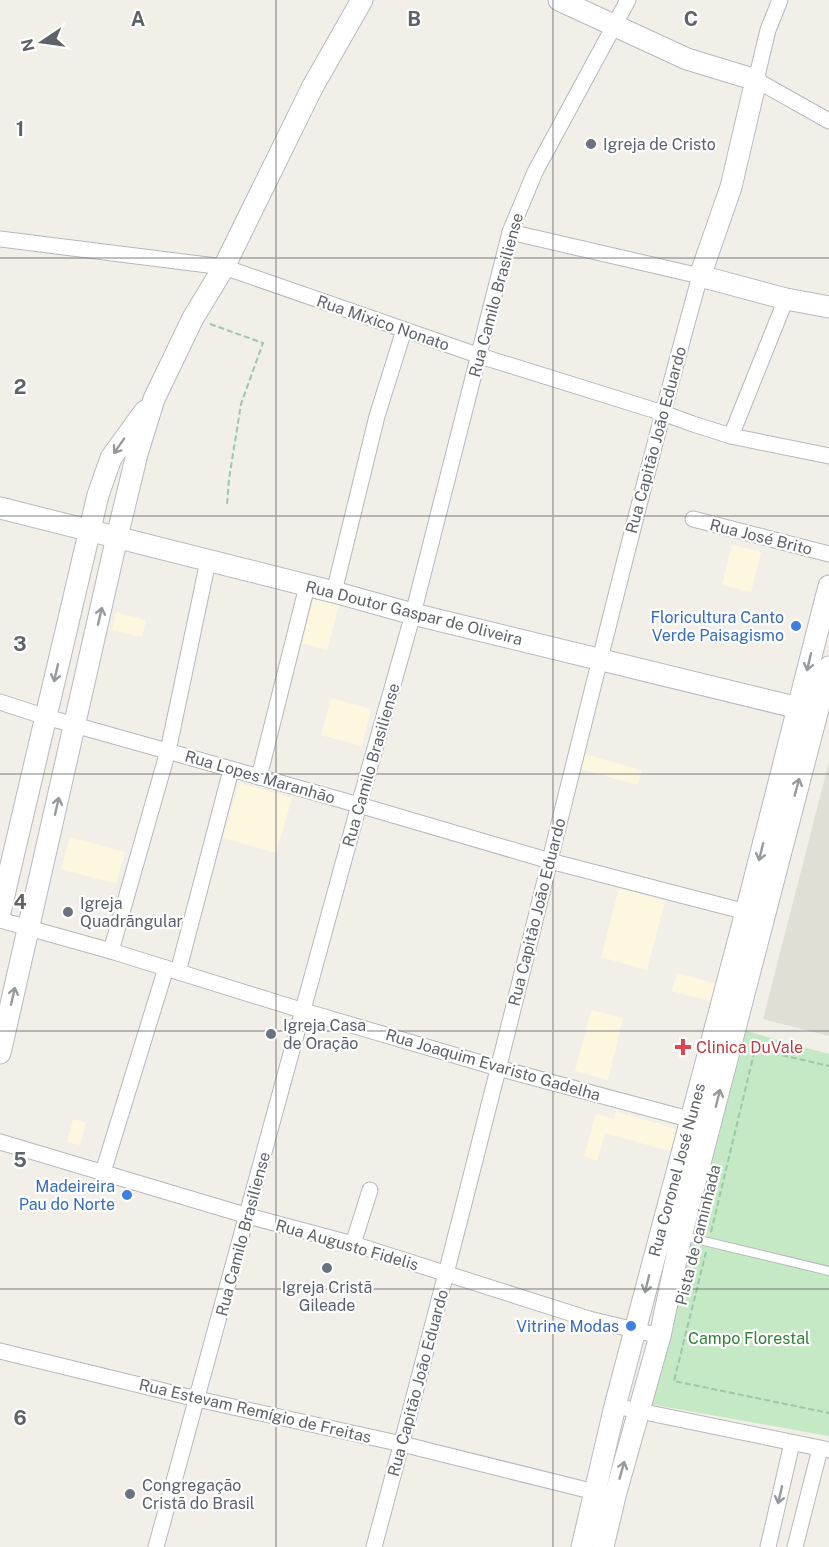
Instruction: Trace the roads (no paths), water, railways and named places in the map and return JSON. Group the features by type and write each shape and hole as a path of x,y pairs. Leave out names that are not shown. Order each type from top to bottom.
{"street":[{"path":"0,1053 117,537 137,454 154,399 193,318 224,267 313,86 362,0"},
{"path":"559,0 687,59 756,80 829,121"},
{"name":"Rua Camilo Brasiliense","path":"156,1547 413,614 510,232 535,172 628,0"},
{"path":"700,276 731,187 768,30 780,0"},
{"path":"510,232 700,276 786,299 829,307"},
{"name":"Rua Mixico Nonato","path":"0,239 224,267 480,356 731,436 829,456"},
{"name":"Rua Capitão João Eduardo","path":"374,1547 446,1274 598,660 700,276"},
{"path":"731,436 786,299"},
{"path":"334,592 377,416 404,330"},
{"path":"0,912 88,531 111,458 154,399"},
{"name":"Rua Doutor Gaspar de Oliveira","path":"0,508 413,614 815,712"},
{"name":"Rua José Brito","path":"693,519 829,554"},
{"path":"111,951 168,751 208,561"},
{"name":"Rua Coronel José Nunes","path":"815,712 829,585"},
{"path":"260,777 308,586"},
{"name":"Rua Coronel José Nunes","path":"603,1547 605,1494 615,1406 689,1120 829,667"},
{"name":"Rua Lopes Maranhão","path":"0,702 550,861 754,914"},
{"path":"103,1172 172,970 231,770"},
{"name":"Rua Coronel José Nunes","path":"582,1547 638,1411 660,1336 681,1236 711,1125 754,914"},
{"name":"Rua Joaquim Evaristo Gadelha","path":"0,920 111,951 498,1068 711,1125"},
{"name":"Rua Augusto Fidelis","path":"0,1142 248,1216 353,1244 589,1319 660,1336"},
{"path":"353,1244 370,1190"},
{"name":"Rua Estevam Remígio de Freitas","path":"0,1351 197,1400 402,1444 605,1494"},
{"path":"615,1406 825,1450 795,1547"},
{"path":"768,1547 792,1443"}],"lane":[{"path":"661,1231 829,1271"}],"place":[{"name":"Igreja de Cristo","path":"591,144"},
{"name":"Floricultura Canto Verde Paisagismo","path":"796,626"},
{"name":"Igreja Quadrãngular","path":"68,912"},
{"name":"Igreja Casa de Oração","path":"271,1034"},
{"name":"Clinica DuVale","path":"683,1047"},
{"name":"Madeireira Pau do Norte","path":"127,1195"},
{"name":"Igreja Cristã Gileade","path":"327,1268"},
{"name":"Vitrine Modas","path":"631,1326"},
{"name":"Congregação Cristã do Brasil","path":"130,1494"}],"park label":[{"name":"Campo Florestal","path":"749,1338"}]}
